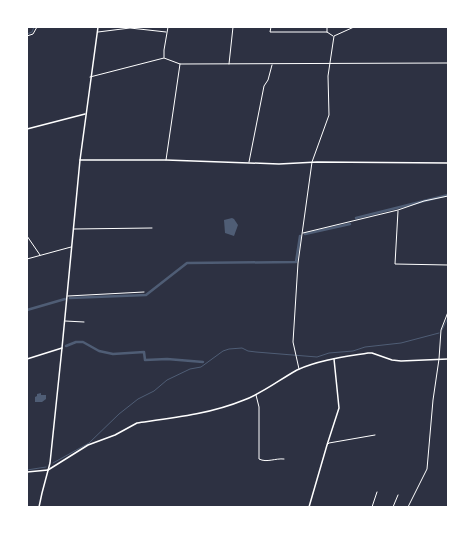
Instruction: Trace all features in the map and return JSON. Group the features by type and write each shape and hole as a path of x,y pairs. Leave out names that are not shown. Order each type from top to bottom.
{"main road":[{"path":"39,507 50,463 85,114 98,27"},
{"path":"27,128 85,114"},
{"path":"80,160 166,160 248,163 448,163"},
{"path":"27,359 62,348"},
{"path":"27,472 49,469 88,445 115,435 137,423 196,414 244,400 256,395 299,370 334,359 372,353 392,360 401,361 448,359"},
{"path":"309,507 339,408 334,359"}],"street":[{"path":"27,36 33,34 36,27"},
{"path":"164,58 166,32 168,27"},
{"path":"229,64 234,27"},
{"path":"270,27 270,32 327,32 334,36"},
{"path":"327,27 327,32"},
{"path":"334,36 354,27"},
{"path":"97,32 130,28 166,32"},
{"path":"299,370 293,342 298,264 312,162 329,114 328,76 334,36"},
{"path":"90,77 164,58 180,64 330,64 371,62 448,63"},
{"path":"166,160 180,64"},
{"path":"248,163 264,86 268,80 272,64"},
{"path":"302,233 398,210 424,201 448,196"},
{"path":"398,210 395,264 448,265 448,263"},
{"path":"73,229 152,228"},
{"path":"27,236 40,255"},
{"path":"27,259 71,247"},
{"path":"67,296 144,292"},
{"path":"408,507 427,469 433,400 439,359 440,334 448,312"},
{"path":"65,321 84,322"},
{"path":"256,395 259,407 259,459 267,462 275,458 284,459"},
{"path":"327,445 330,443 375,435"},
{"path":"372,507 377,492"},
{"path":"393,507 398,496"}],"water":[{"path":"232,218 238,225 234,236 225,233 224,220"},
{"path":"41,393 41,395 46,395 46,399 42,402 35,402 35,397 37,394"}],"waterway":[{"path":"27,34 32,32 34,27"},
{"path":"356,218 448,195"},
{"path":"305,234 350,224"},
{"path":"70,298 146,295 187,263 296,262 300,236"},
{"path":"27,310 65,299"},
{"path":"442,330 448,318"},
{"path":"53,463 89,443 119,414 138,399 154,391 167,380 190,369 201,367 223,351 242,348 248,351 256,352 317,357 329,353 353,351 365,347 401,343 439,333"},
{"path":"66,346 76,342 83,342 99,351 113,354 144,352 145,360 167,359 203,362"},
{"path":"27,470 46,467"}]}
